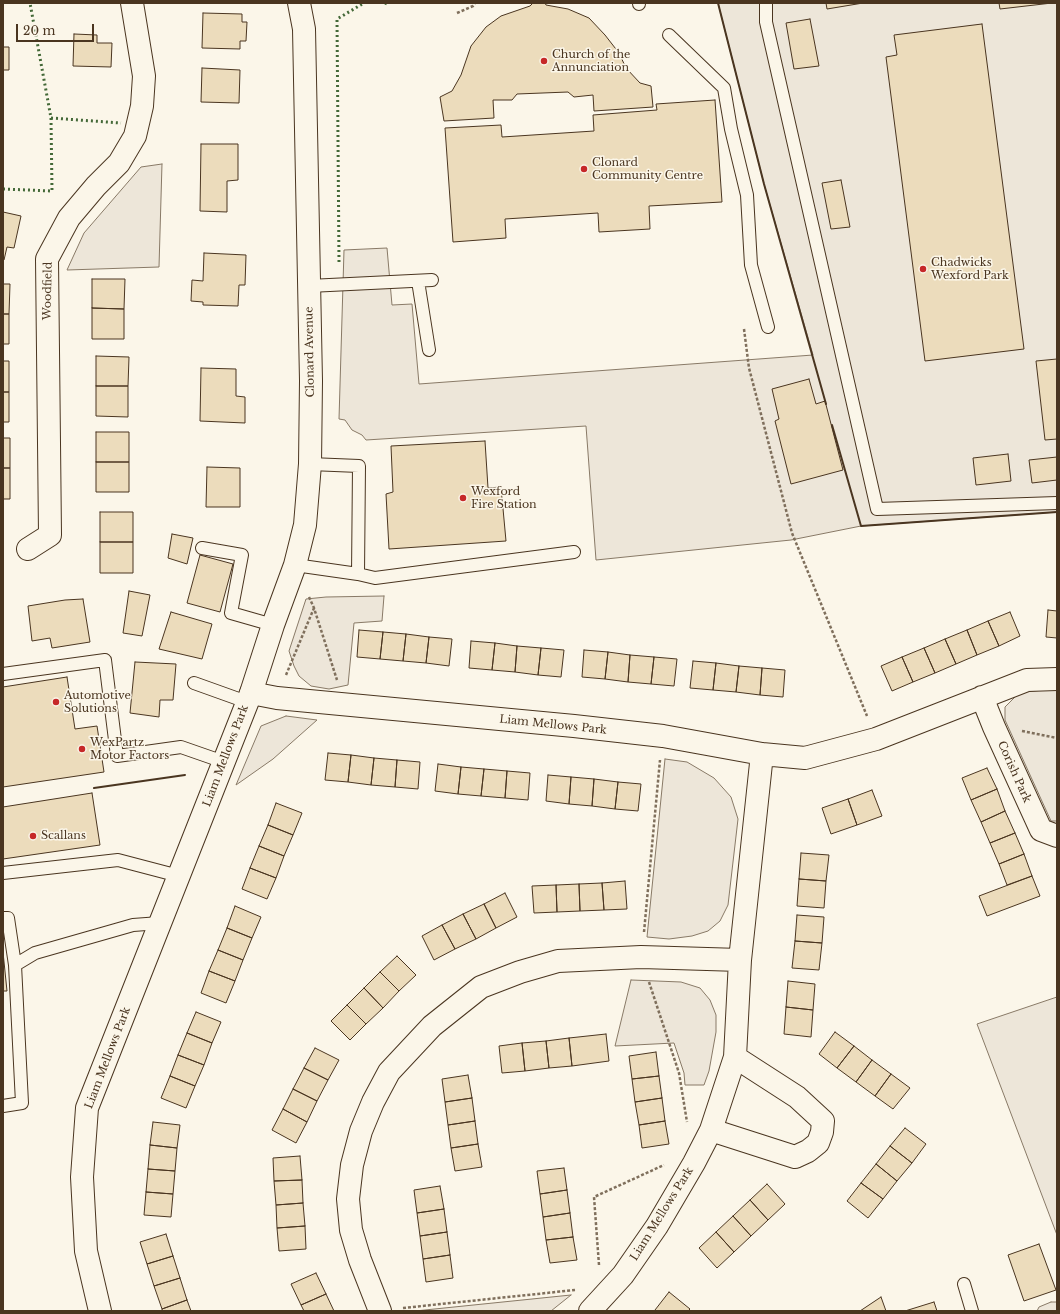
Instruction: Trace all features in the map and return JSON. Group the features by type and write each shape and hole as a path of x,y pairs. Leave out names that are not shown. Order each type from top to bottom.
{"street":[{"name":"Woodfield","path":"28,549 50,535 47,259 69,218 96,186 119,163 135,136 142,106 144,76 132,3"},
{"name":"Clonard Avenue","path":"249,698 295,565 305,525 310,464 311,381 304,29 299,3"},
{"path":"876,739 1027,680 1057,679"},
{"name":"Corish Park","path":"982,697 1041,830 1057,836"},
{"name":"Liam Mellows Park","path":"100,1311 86,1251 82,1177 87,1108 249,698 277,698 574,726 662,736 762,754 805,758 876,739"},
{"name":"Liam Mellows Park","path":"590,1311 623,1274 649,1238 694,1163 711,1130 735,1057 740,960 762,754"},
{"path":"389,1310 360,1260 351,1230 348,1199 352,1165 361,1132 373,1102 389,1072 432,1026 481,987 520,972 558,961 641,957 740,960"},
{"path":"711,1130 795,1157 808,1151 818,1143 822,1132 823,1121 797,1097 735,1057"}],"lane":[{"path":"766,3 766,22 877,509 1057,503"},
{"path":"669,35 724,88 731,130 747,195 751,265 768,327"},
{"path":"308,286 432,280"},
{"path":"418,281 429,350"},
{"path":"310,464 359,466 358,574"},
{"path":"202,548 242,555 231,613 273,625"},
{"path":"295,565 358,574 375,578 574,552"},
{"path":"3,674 104,660 117,756 181,747 224,762"},
{"path":"194,683 249,698"},
{"path":"3,873 118,860 179,876"},
{"path":"3,918 8,918 15,965 22,1103 3,1106"},
{"path":"15,965 35,953 133,925 160,923"},
{"path":"964,1284 972,1311"}],"path":[{"path":"457,13 473,6 475,3"},
{"path":"744,329 749,368 792,533 876,739"},
{"path":"295,565 314,608 344,705"},
{"path":"277,698 314,608"},
{"path":"994,727 1043,734 1057,738"},
{"path":"662,736 641,957 679,1073 688,1128"},
{"path":"599,1271 594,1197 680,1157 694,1163"},
{"path":"389,1310 583,1289"}],"shaded area":[{"name":"Chadwicks Wexford Park","path":"718,3 1057,3 1057,512 861,526 791,540 596,560 586,426 366,440 362,435 352,430 345,420 339,419 344,250 387,248 392,305 412,304 419,384 813,355 764,184"},
{"path":"162,164 159,267 67,270 84,233 141,167"},
{"path":"384,596 382,621 354,623 348,685 329,689 311,686 299,676 289,651 306,599 326,597"},
{"path":"1057,689 1057,821 1051,821 1005,720 1005,707 1020,692"},
{"path":"286,716 317,720 273,759 236,785 261,726"},
{"path":"665,759 687,762 714,778 731,797 738,819 728,905 720,921 708,931 692,936 669,939 647,937"},
{"path":"631,980 681,982 700,988 710,1000 716,1015 716,1032 709,1071 704,1085 685,1085 684,1073 674,1043 615,1046"},
{"path":"1057,997 1057,1235 977,1024"},
{"path":"571,1295 551,1311 415,1311"},
{"path":"1051,1302 1057,1302 1057,1311 1037,1311 1039,1307"}],"building":[{"name":"Church of the Annunciation","path":"533,3 545,3 546,5 568,9 589,18 619,53 626,68 640,83 651,86 653,107 594,111 593,95 574,97 568,92 517,94 512,100 493,100 494,118 444,121 440,97 452,91 461,75 471,46 486,27 501,16 530,6"},
{"path":"826,3 863,3 827,9"},
{"path":"999,3 1052,3 1000,9"},
{"path":"203,13 242,14 242,22 247,22 246,41 240,41 240,49 202,48"},
{"path":"810,19 819,66 794,69 786,23"},
{"path":"982,24 1024,349 925,361 886,57 897,55 894,35"},
{"path":"74,34 97,35 97,43 112,43 111,67 73,66"},
{"path":"3,47 9,47 9,70 3,70"},
{"path":"202,68 240,70 239,103 201,102"},
{"name":"Clonard Community Centre","path":"715,100 722,202 649,206 650,229 599,232 598,213 505,219 506,238 453,242 445,128 501,125 502,137 594,131 593,115 657,110 656,104"},
{"path":"201,144 238,144 238,180 227,181 227,212 200,211"},
{"path":"841,180 850,227 831,229 822,183"},
{"path":"3,212 21,216 14,248 7,247 4,260 3,260"},
{"path":"204,253 246,255 245,285 239,285 238,306 203,305 203,302 191,301 192,280 203,281"},
{"path":"92,279 125,279 124,309 92,308"},
{"path":"3,284 10,284 9,314 3,314"},
{"path":"92,308 124,309 124,339 92,339"},
{"path":"3,314 9,314 9,344 3,344"},
{"path":"96,356 129,357 128,386 96,386"},
{"path":"1057,359 1057,439 1045,440 1036,361"},
{"path":"3,361 9,361 9,392 3,392"},
{"path":"201,368 236,369 236,396 245,397 245,423 200,421"},
{"path":"809,379 816,404 825,401 843,470 791,484 775,421 779,419 772,389"},
{"path":"96,386 128,386 128,417 96,416"},
{"path":"3,392 9,392 9,422 3,422"},
{"path":"96,432 129,432 129,462 96,462"},
{"path":"3,438 10,438 10,468 3,468"},
{"path":"485,441 488,488 501,487 506,541 389,549 386,494 393,492 391,446"},
{"path":"1008,454 1011,481 976,485 973,458"},
{"path":"1057,457 1057,480 1032,483 1029,460"},
{"path":"96,462 129,462 129,492 96,492"},
{"path":"207,467 240,468 240,507 206,507"},
{"path":"3,468 10,468 10,499 3,499"},
{"path":"100,512 133,512 133,542 100,542"},
{"path":"172,534 193,538 187,564 168,558"},
{"path":"100,542 133,542 133,573 100,573"},
{"path":"200,555 233,564 220,612 187,603"},
{"path":"129,591 150,595 142,636 123,633"},
{"path":"83,599 90,642 52,648 50,638 32,641 28,606 65,600"},
{"path":"1048,610 1057,611 1057,638 1046,637"},
{"path":"171,612 212,624 202,659 159,649"},
{"path":"1010,612 1020,636 999,646 988,621"},
{"path":"988,621 999,646 977,655 967,630"},
{"path":"359,630 383,632 380,659 357,657"},
{"path":"967,630 977,655 956,664 945,639"},
{"path":"383,632 406,634 403,661 380,659"},
{"path":"406,634 429,637 426,663 403,661"},
{"path":"429,637 452,639 449,666 426,663"},
{"path":"945,639 956,664 935,673 924,648"},
{"path":"471,641 495,643 492,670 469,668"},
{"path":"495,643 517,646 515,672 492,670"},
{"path":"517,646 541,648 538,675 515,672"},
{"path":"541,648 564,650 561,677 538,675"},
{"path":"924,648 935,673 913,682 902,657"},
{"path":"584,650 608,652 605,679 582,677"},
{"path":"608,652 630,655 628,682 605,679"},
{"path":"630,655 654,657 651,684 628,682"},
{"path":"654,657 677,659 674,686 651,684"},
{"path":"902,657 913,682 892,691 881,666"},
{"path":"693,661 716,663 713,690 690,688"},
{"path":"135,662 176,664 173,700 160,700 159,717 130,713"},
{"path":"716,663 739,666 736,692 713,690"},
{"path":"739,666 762,668 760,695 736,692"},
{"path":"762,668 785,670 783,697 760,695"},
{"path":"67,677 75,729 97,726 104,772 3,787 3,687"},
{"path":"328,753 351,755 348,782 325,780"},
{"path":"351,755 374,758 371,785 348,782"},
{"path":"374,758 397,760 395,787 371,785"},
{"path":"397,760 420,762 418,789 395,787"},
{"path":"438,764 461,767 458,794 435,791"},
{"path":"461,767 484,769 481,796 458,794"},
{"path":"987,768 997,789 971,800 962,778"},
{"path":"484,769 507,771 505,798 481,796"},
{"path":"507,771 530,773 528,800 505,798"},
{"path":"548,775 571,777 569,804 546,801"},
{"path":"571,777 594,779 592,806 569,804"},
{"path":"594,779 618,782 615,809 592,806"},
{"path":"618,782 641,784 638,811 615,809"},
{"path":"997,789 1005,811 981,822 971,800"},
{"path":"872,790 882,816 857,825 848,799"},
{"path":"92,793 100,845 3,859 3,807"},
{"path":"848,799 857,825 831,834 822,808"},
{"path":"276,803 302,813 293,835 268,825"},
{"path":"1005,811 1015,833 990,843 981,822"},
{"path":"268,825 293,835 284,856 259,846"},
{"path":"1015,833 1024,854 999,864 990,843"},
{"path":"259,846 284,856 276,878 250,868"},
{"path":"801,853 829,855 826,881 799,879"},
{"path":"1024,854 1032,876 1007,885 999,864"},
{"path":"250,868 276,878 267,899 242,889"},
{"path":"1032,876 1040,896 987,916 979,896"},
{"path":"799,879 826,881 824,908 797,906"},
{"path":"625,881 627,909 604,910 602,883"},
{"path":"602,883 604,910 580,911 579,884"},
{"path":"579,884 580,911 557,912 556,885"},
{"path":"556,885 557,912 534,913 532,886"},
{"path":"505,893 517,917 496,928 484,904"},
{"path":"484,904 496,928 476,939 463,914"},
{"path":"235,906 261,917 252,938 227,928"},
{"path":"463,914 476,939 455,949 442,925"},
{"path":"797,915 824,917 822,943 795,941"},
{"path":"442,925 455,949 434,960 422,936"},
{"path":"227,928 252,938 243,960 218,950"},
{"path":"795,941 822,943 819,970 792,968"},
{"path":"218,950 243,960 235,981 209,971"},
{"path":"3,952 7,991 3,991"},
{"path":"397,956 416,975 399,991 380,972"},
{"path":"209,971 235,981 226,1003 201,993"},
{"path":"380,972 399,991 383,1008 364,988"},
{"path":"788,981 815,984 813,1010 786,1007"},
{"path":"364,988 383,1008 366,1024 347,1005"},
{"path":"347,1005 366,1024 350,1040 331,1021"},
{"path":"786,1007 813,1010 811,1037 784,1034"},
{"path":"196,1012 221,1022 212,1043 187,1033"},
{"path":"835,1032 854,1046 837,1068 819,1054"},
{"path":"187,1033 212,1043 204,1065 178,1055"},
{"path":"606,1034 609,1061 572,1066 569,1038"},
{"path":"569,1038 572,1066 549,1068 546,1041"},
{"path":"546,1041 549,1068 525,1071 522,1043"},
{"path":"522,1043 525,1071 502,1073 499,1046"},
{"path":"854,1046 872,1060 856,1082 837,1068"},
{"path":"315,1048 339,1060 328,1080 304,1068"},
{"path":"656,1052 659,1076 632,1079 629,1056"},
{"path":"178,1055 204,1065 195,1086 170,1076"},
{"path":"872,1060 891,1074 875,1096 856,1082"},
{"path":"304,1068 328,1080 317,1101 293,1089"},
{"path":"891,1074 910,1088 893,1109 875,1096"},
{"path":"468,1075 472,1098 445,1102 442,1079"},
{"path":"170,1076 195,1086 186,1108 161,1098"},
{"path":"659,1076 662,1098 635,1102 632,1079"},
{"path":"293,1089 317,1101 307,1122 283,1109"},
{"path":"472,1098 475,1121 448,1125 445,1102"},
{"path":"662,1098 665,1121 639,1125 635,1102"},
{"path":"283,1109 307,1122 296,1143 272,1130"},
{"path":"475,1121 478,1144 451,1148 448,1125"},
{"path":"665,1121 669,1144 642,1148 639,1125"},
{"path":"153,1122 180,1125 177,1148 150,1145"},
{"path":"905,1128 926,1144 912,1163 890,1146"},
{"path":"478,1144 482,1167 455,1171 451,1148"},
{"path":"150,1145 177,1148 175,1171 148,1169"},
{"path":"890,1146 912,1163 897,1181 876,1164"},
{"path":"300,1156 302,1180 274,1181 273,1158"},
{"path":"876,1164 897,1181 883,1199 861,1183"},
{"path":"564,1168 567,1190 540,1194 537,1171"},
{"path":"148,1169 175,1171 173,1194 146,1192"},
{"path":"302,1180 303,1203 276,1205 274,1181"},
{"path":"861,1183 883,1199 868,1218 847,1201"},
{"path":"767,1184 785,1204 768,1220 750,1200"},
{"path":"440,1186 444,1209 417,1213 414,1190"},
{"path":"567,1190 570,1213 543,1217 540,1194"},
{"path":"146,1192 173,1194 171,1217 144,1215"},
{"path":"750,1200 768,1220 751,1236 733,1216"},
{"path":"303,1203 305,1226 277,1228 276,1205"},
{"path":"444,1209 447,1232 420,1236 417,1213"},
{"path":"570,1213 573,1237 546,1240 543,1217"},
{"path":"733,1216 751,1236 734,1252 716,1232"},
{"path":"305,1226 306,1249 279,1251 277,1228"},
{"path":"447,1232 450,1255 423,1259 420,1236"},
{"path":"716,1232 734,1252 717,1268 699,1248"},
{"path":"166,1234 173,1256 147,1264 140,1242"},
{"path":"573,1237 577,1260 550,1263 546,1240"},
{"path":"1039,1244 1056,1290 1024,1301 1008,1255"},
{"path":"450,1255 453,1278 426,1282 423,1259"},
{"path":"173,1256 180,1278 154,1286 147,1264"},
{"path":"316,1273 326,1294 301,1305 291,1284"},
{"path":"180,1278 187,1300 162,1309 154,1286"},
{"path":"669,1292 690,1309 688,1311 656,1311 655,1310"},
{"path":"326,1294 334,1311 304,1311 301,1305"},
{"path":"881,1297 886,1311 860,1311"},
{"path":"187,1300 191,1311 162,1311 162,1309"},
{"path":"934,1302 937,1311 905,1311"}],"hedge":[{"path":"3,189 52,191 51,118 30,3"},
{"path":"339,262 337,19 364,3"},
{"path":"51,118 121,123"}],"wall":[{"path":"718,3 764,184 826,404"},
{"path":"832,425 861,526 1057,512"},
{"path":"94,788 185,775"}],"place":[{"name":"Church of the Annunciation","path":"544,61"},
{"name":"Clonard Community Centre","path":"584,169"},
{"name":"Chadwicks Wexford Park","path":"923,269"},
{"name":"Wexford Fire Station","path":"463,498"},
{"name":"Automotive Solutions","path":"56,702"},
{"name":"WexPartz Motor Factors","path":"82,749"},
{"name":"Scallans","path":"33,836"}]}
